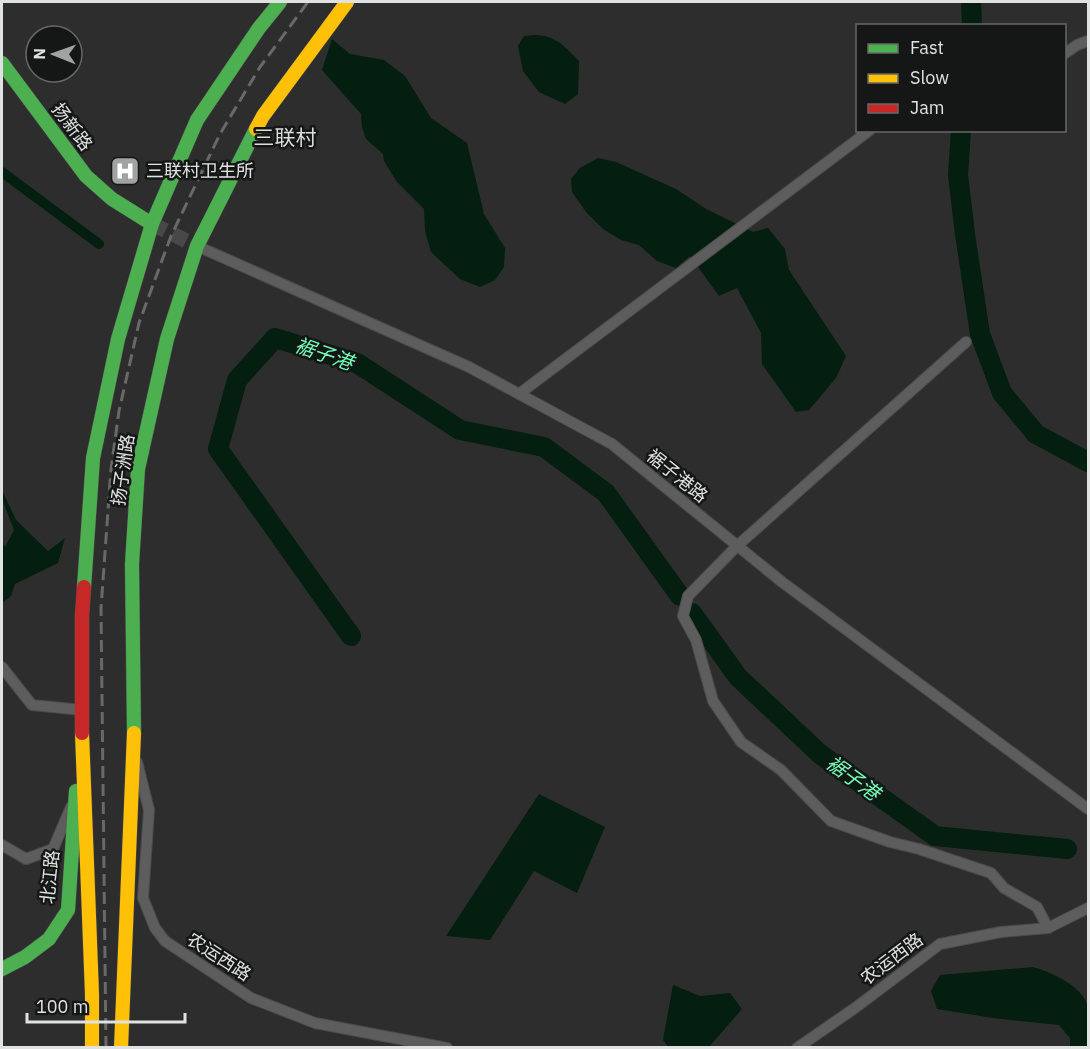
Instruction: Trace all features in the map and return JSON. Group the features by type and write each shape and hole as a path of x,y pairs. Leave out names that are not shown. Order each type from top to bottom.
{"main road":[{"name":"扬子洲路","path":"92,1047 92,994 82,759 82,616 93,458 118,339 152,224 197,120 259,28 280,2"},
{"name":"扬子洲路","path":"121,1047 134,750 132,564 138,469 167,339 197,246 263,116 347,2"},
{"name":"扬新路","path":"2,63 86,176 112,199 152,224"},
{"name":"北江路","path":"2,969 25,957 49,939 68,910 75,798 82,759"}],"street":[{"path":"1066,53 1077,45 1089,41"},
{"path":"519,394 867,132"},
{"name":"裾子港路","path":"197,246 468,367 612,444 782,582 1089,809"},
{"path":"966,342 738,546 688,596 682,616 696,640 713,701 741,742 781,770 831,821 991,873 1004,888 1036,907 1048,928"},
{"path":"2,667 32,705 82,710"},
{"name":"农运西路","path":"134,750 149,810 143,898 155,928 165,941 251,998 315,1023 447,1047"},
{"path":"2,844 26,859 53,849 75,798"},
{"name":"农运西路","path":"797,1047 855,1008 940,944 1001,932 1048,928 1089,908"}],"shaded area":[{"path":"536,35 555,40 579,61 578,94 565,104 539,92 523,71 518,46 524,36"},
{"path":"332,39 350,54 384,60 405,76 431,118 467,143 484,214 505,248 504,267 495,280 480,287 460,279 431,252 425,231 424,209 397,182 384,161 383,154 366,139 361,114 322,70"},
{"path":"598,158 616,162 676,189 706,209 753,232 768,228 785,249 789,270 846,356 836,378 809,410 796,412 762,364 761,333 737,288 719,296 690,256 676,268 657,261 639,245 621,240 603,229 586,212 572,192 571,179 580,168"},
{"path":"2,490 16,520 48,551 65,538 58,563 15,584 11,596 2,603 2,542 5,547 14,530 2,499"},
{"path":"539,794 605,827 577,893 534,871 490,940 446,936"},
{"path":"1033,967 1066,981 1086,1000 1089,1018 1088,1047 1070,1047 1070,1038 1059,1025 937,1009 931,991 940,975"},
{"path":"673,985 700,996 730,993 742,1009 709,1047 668,1047 663,1040"}],"waterway":[{"path":"971,2 972,24"},
{"path":"961,132 958,175 980,334 1002,393 1036,434 1088,462"},
{"path":"2,172 99,244"},
{"name":"裾子港","path":"351,636 218,449 237,380 275,338 357,363 460,430 544,447 606,493 680,596"},
{"name":"裾子港","path":"692,613 738,677 820,754 935,836 1067,849"}],"tunnel":[{"path":"152,224 197,246"}],"railway":[{"path":"106,1048 101,608 111,469 119,411 139,323 171,236 220,134 260,67 308,2"}],"traffic: fast":[{"path":"84,587 93,458 118,339 152,224 197,120 259,28 280,2"},
{"path":"2,63 86,176 112,199 152,224"},
{"path":"134,733 132,564 138,469 167,339 197,246 256,129"},
{"path":"2,969 25,957 49,939 68,910 76,791"}],"traffic: slow":[{"path":"256,129 263,116 347,2"},
{"path":"82,733 92,1048"},
{"path":"121,1048 134,733"}],"traffic: jam":[{"path":"82,733 84,587"}],"place":[{"name":"三联村卫生所","path":"125,171"}],"district":[{"name":"三联村","path":"285,138"}]}
